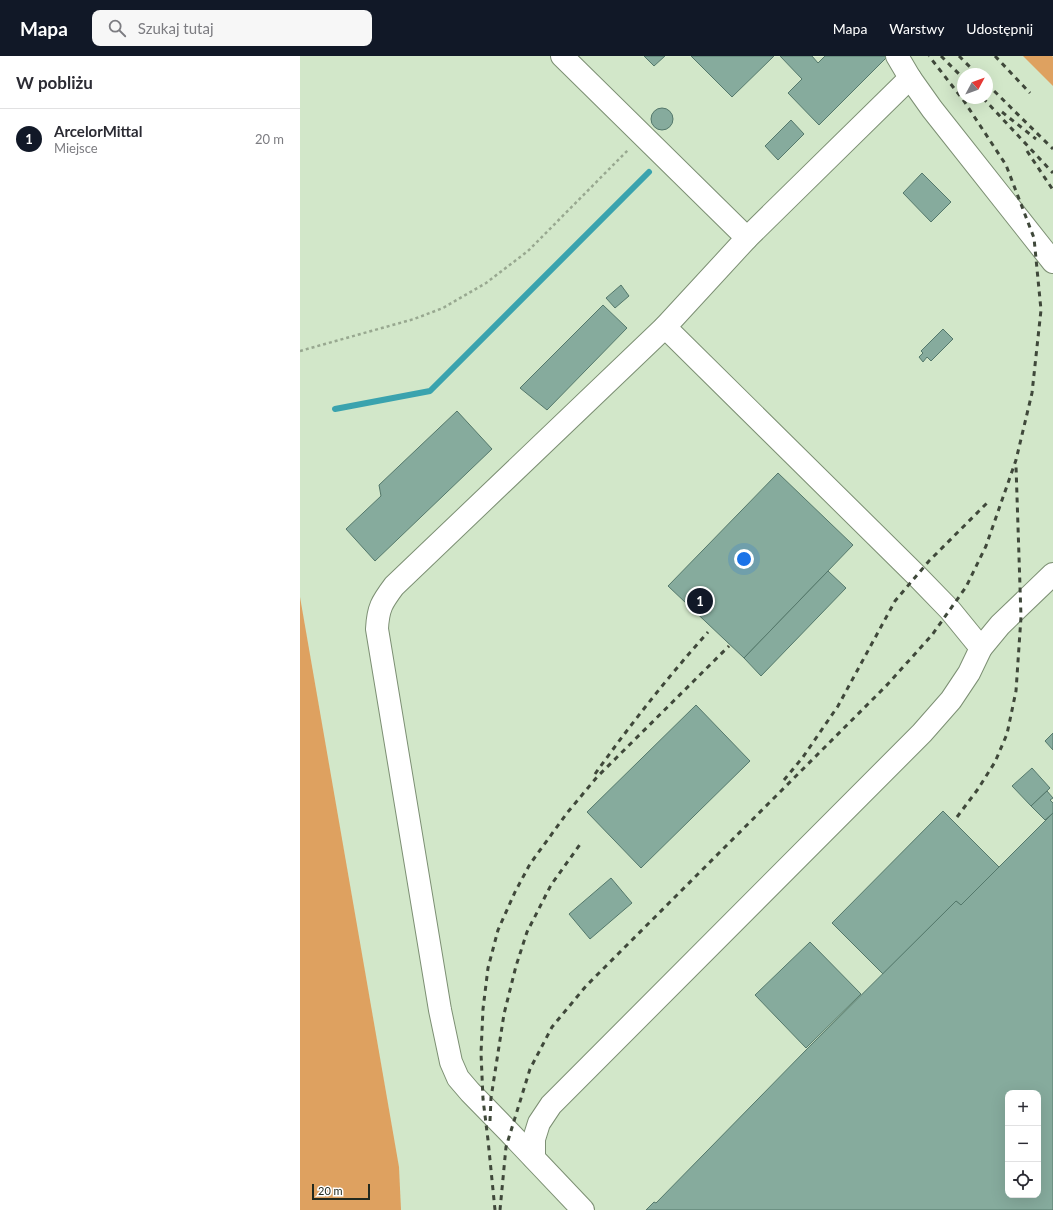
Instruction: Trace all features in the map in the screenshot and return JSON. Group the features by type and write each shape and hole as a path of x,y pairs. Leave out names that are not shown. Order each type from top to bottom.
{"lane":[{"path":"562,56 747,238"},
{"path":"897,56 932,110 1053,262"},
{"path":"584,1210 470,1092 458,1078 451,1062 436,987 377,629 377,615 382,601 394,586 665,327 747,238 910,78"},
{"path":"665,327 916,574 950,610 981,648"},
{"path":"534,1158 534,1139 539,1124 551,1105 922,733 950,700 969,674 981,648 1000,625 1053,574"}],"path":[{"path":"300,351 414,320 443,308 486,283 528,250 642,136"}],"shaded area":[{"path":"1023,56 1053,57 1053,86"},
{"path":"300,597 399,1167 401,1210 300,1210"}],"building":[{"path":"644,56 665,56 654,66"},
{"path":"691,56 774,56 732,97"},
{"path":"780,56 812,56 818,63 825,56 888,56 819,125 788,93 802,79"},
{"path":"658,108 666,108 673,115 673,123 666,130 658,130 651,123 651,115"},
{"path":"791,120 804,134 778,160 765,146"},
{"path":"922,173 951,202 931,222 903,193"},
{"path":"621,285 629,296 615,308 606,298"},
{"path":"603,305 627,328 547,410 520,388"},
{"path":"943,329 953,339 931,361 927,357 923,362 919,357 923,353 921,351"},
{"path":"457,411 492,449 375,561 346,529 381,496 379,485"},
{"path":"778,473 853,545 744,658 668,586"},
{"path":"828,571 846,588 761,676 744,658"},
{"path":"696,705 750,761 641,868 587,812"},
{"path":"1053,733 1053,750 1045,741"},
{"path":"1032,768 1050,788 1031,806 1012,786"},
{"path":"1047,791 1053,798 1050,800 1053,803 1053,813 1045,820 1031,806"},
{"path":"943,811 999,867 961,905 956,901 883,974 832,923"},
{"path":"1053,813 1053,1210 646,1210 654,1202 656,1203 808,1048 956,901 961,905"},
{"path":"611,878 632,903 590,939 569,914"},
{"path":"810,942 861,994 806,1048 755,995"}],"waterway":[{"path":"335,409 430,391 649,172"}],"railway":[{"path":"500,1210 506,1147 530,1069 552,1027 586,986 886,686 932,635 966,587 986,546 1016,460 1032,393 1041,310 1034,238 1006,165 964,101 929,56"},
{"path":"941,56 957,72"},
{"path":"959,56 971,68"},
{"path":"995,56 1030,93"},
{"path":"993,90 1053,149"},
{"path":"989,104 1053,173"},
{"path":"1002,112 1036,139"},
{"path":"1027,151 1053,190"},
{"path":"957,817 978,789 995,762 1007,734 1016,691 1021,617 1016,466"},
{"path":"784,780 803,757 838,706 895,601 929,561 989,501"},
{"path":"595,774 678,666 708,632"},
{"path":"495,1210 483,1099 481,1053 483,1009 488,968 498,930 515,892 530,864 567,813 597,777 729,646"},
{"path":"490,1121 491,1098 504,1014 516,966 527,932 551,885 581,843"}],"place":[{"name":"ArcelorMittal","path":"700,601"}]}
